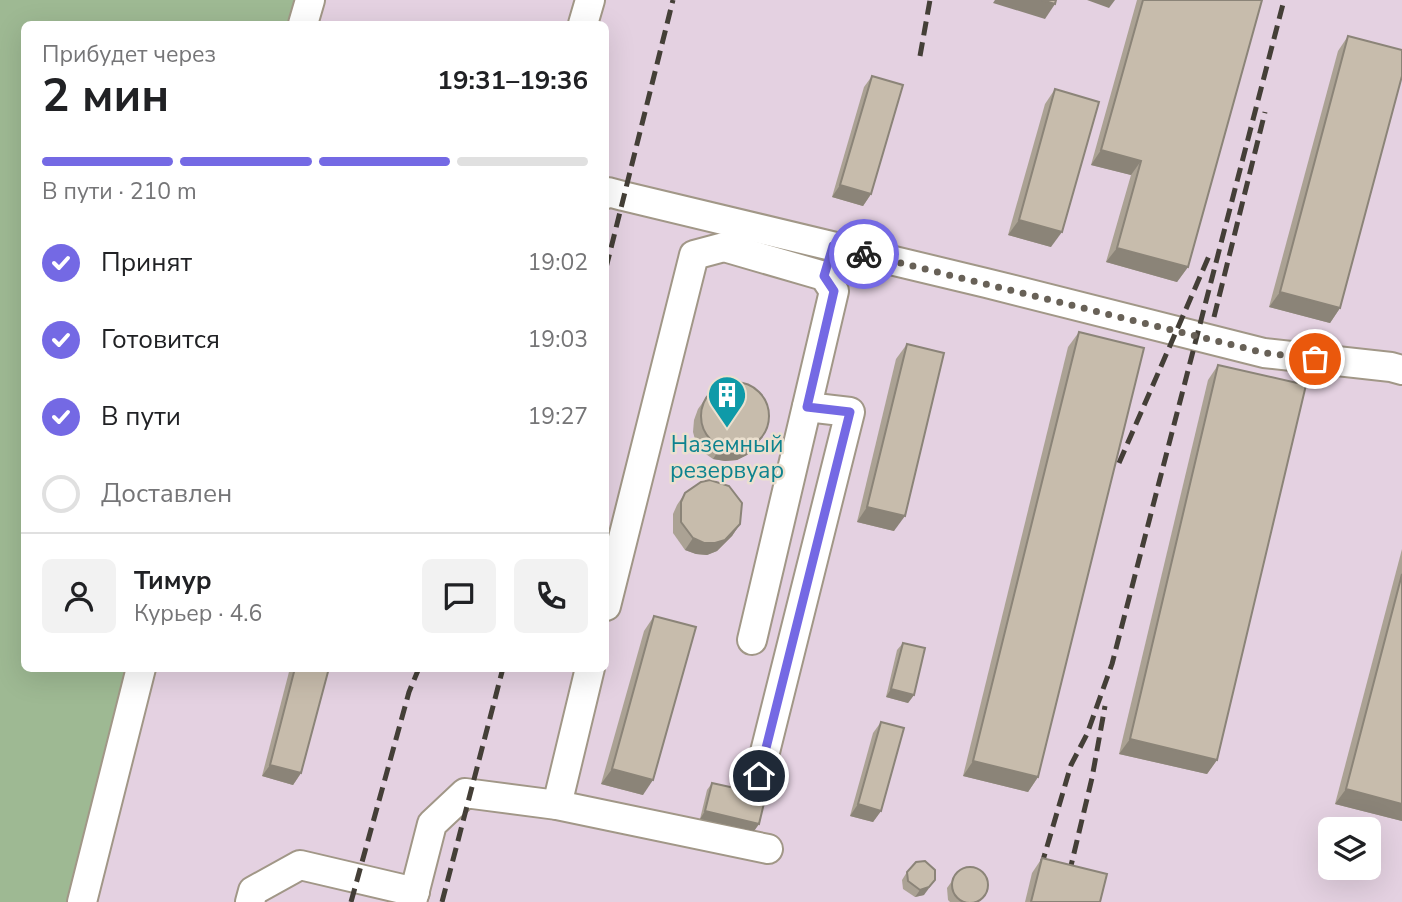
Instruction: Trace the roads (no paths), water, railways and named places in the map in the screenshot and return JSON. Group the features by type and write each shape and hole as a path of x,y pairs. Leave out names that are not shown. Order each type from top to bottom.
{"lane":[{"path":"304,21 310,0"},
{"path":"584,21 590,0"},
{"path":"609,192 1265,353 1402,370"},
{"path":"824,276 833,246"},
{"path":"609,595 694,255 723,247 824,276 834,291 751,640"},
{"path":"759,776 850,412 807,407"},
{"path":"82,902 140,672"},
{"path":"557,806 589,672"},
{"path":"250,902 253,891 300,865 414,897 432,824 466,793 557,806 768,849"}],"railway":[{"path":"609,256 673,0"},
{"path":"920,56 930,0"},
{"path":"1041,867 1071,765 1087,734 1112,664 1284,0"},
{"path":"1214,317 1265,112"},
{"path":"1119,463 1209,256"},
{"path":"351,902 409,692 417,672"},
{"path":"442,902 502,672"},
{"path":"1069,874 1092,778 1105,706"}],"place":[{"name":"Наземный резервуар","path":"727,429"}]}
